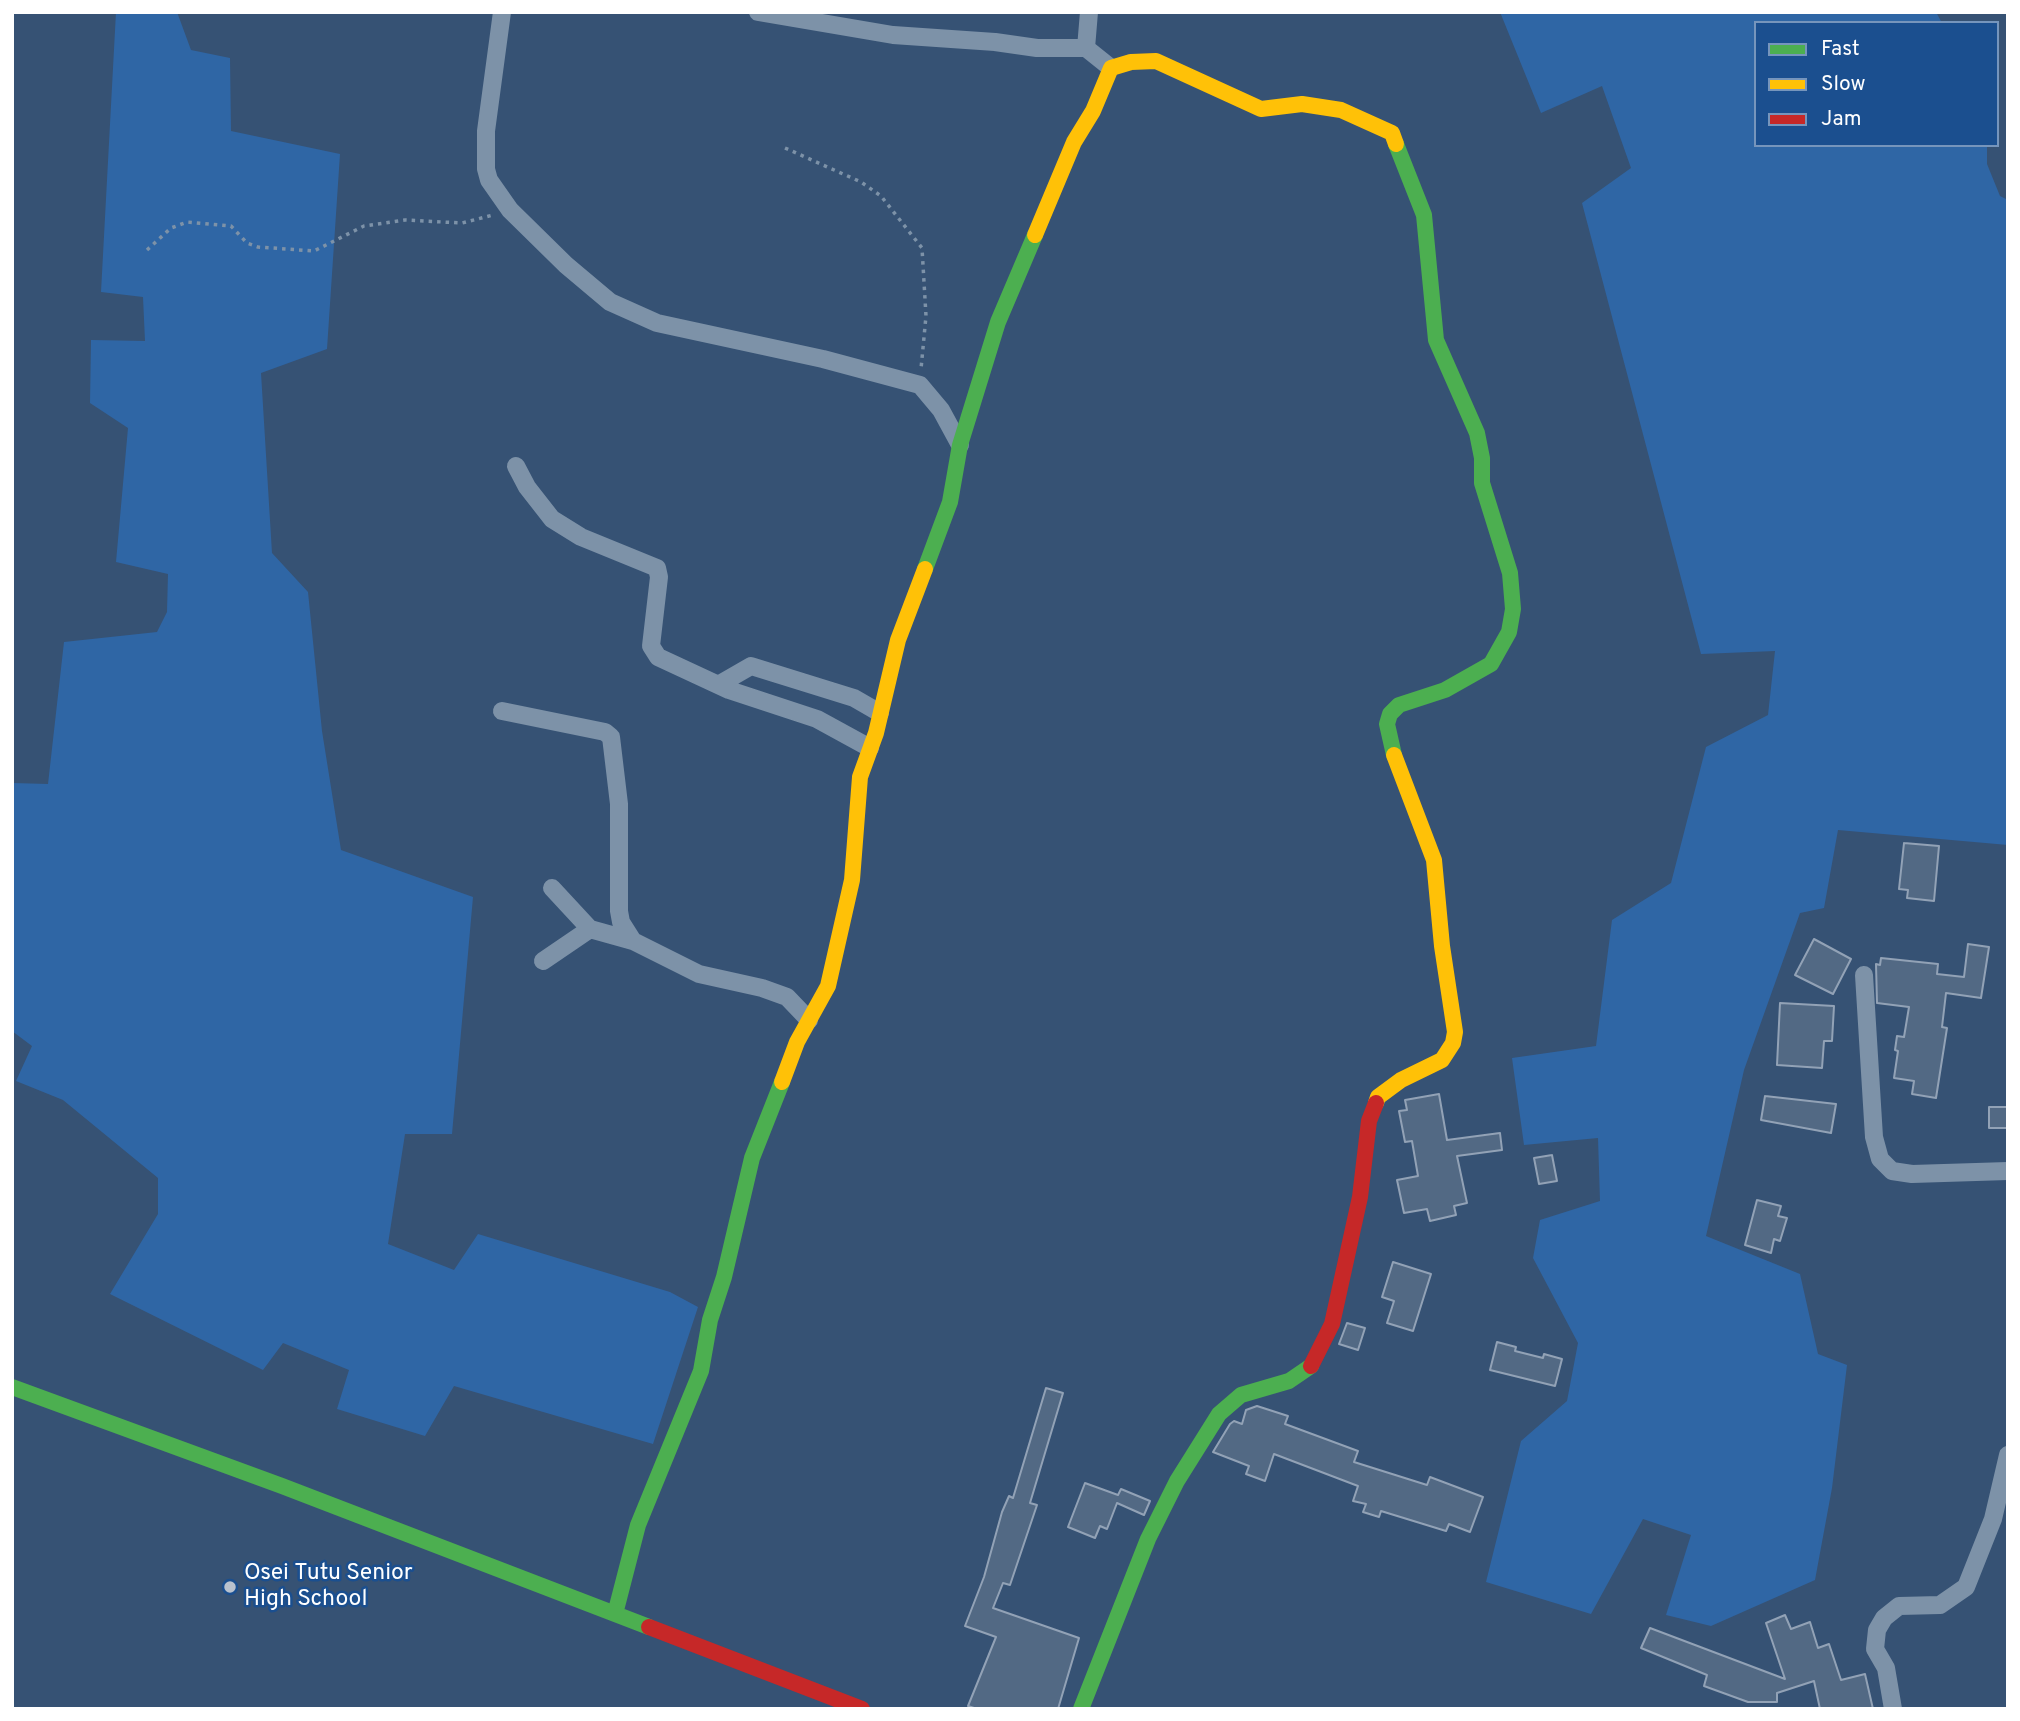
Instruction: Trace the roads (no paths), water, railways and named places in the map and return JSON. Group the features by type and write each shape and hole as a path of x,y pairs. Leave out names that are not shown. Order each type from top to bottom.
{"street":[{"path":"502,12 486,131 486,169 489,180 510,210 581,279 610,302 634,315 676,328 810,356 920,385 941,410 960,445"},
{"path":"758,12 893,35 985,41 1037,48 1086,48 1111,68"},
{"path":"1086,48 1088,12"},
{"path":"1080,1709 1161,1512 1219,1414 1241,1395 1298,1377 1314,1364 1332,1324 1360,1197 1368,1121 1378,1097 1401,1080 1442,1060 1453,1043 1455,1032 1442,946 1434,860 1391,747 1387,724 1390,714 1399,705 1445,690 1491,664 1509,632 1513,609 1510,573 1482,483 1482,458 1477,433 1437,340 1424,215 1392,133 1352,114 1325,106 1302,104 1273,110 1261,109 1156,61 1131,62 1111,68"},
{"path":"615,1614 638,1525 701,1371 710,1320 724,1277 751,1158 797,1042 828,986 834,951 850,893 860,777 902,629 950,502 960,445 1005,302 1074,142 1093,111 1111,68"},
{"path":"516,466 527,487 552,519 581,537 657,568 653,652 718,685 817,719 870,748"},
{"path":"718,685 751,666 854,698 880,713"},
{"path":"502,711 605,732 611,737 619,804 619,911 621,922 633,941"},
{"path":"552,888 590,929 633,941 699,974 762,988 787,998 809,1020"},
{"path":"543,961 590,929"},
{"path":"1864,975 1874,1137 1880,1159 1892,1171 1912,1174 2008,1171"},
{"path":"12,1387 862,1709"},
{"path":"1893,1709 1886,1668 1875,1649 1877,1630 1884,1618 1899,1606 1940,1605 1966,1587 1993,1519 2007,1459"}],"place":[{"name":"Osei Tutu Senior High School","path":"230,1587"}]}
